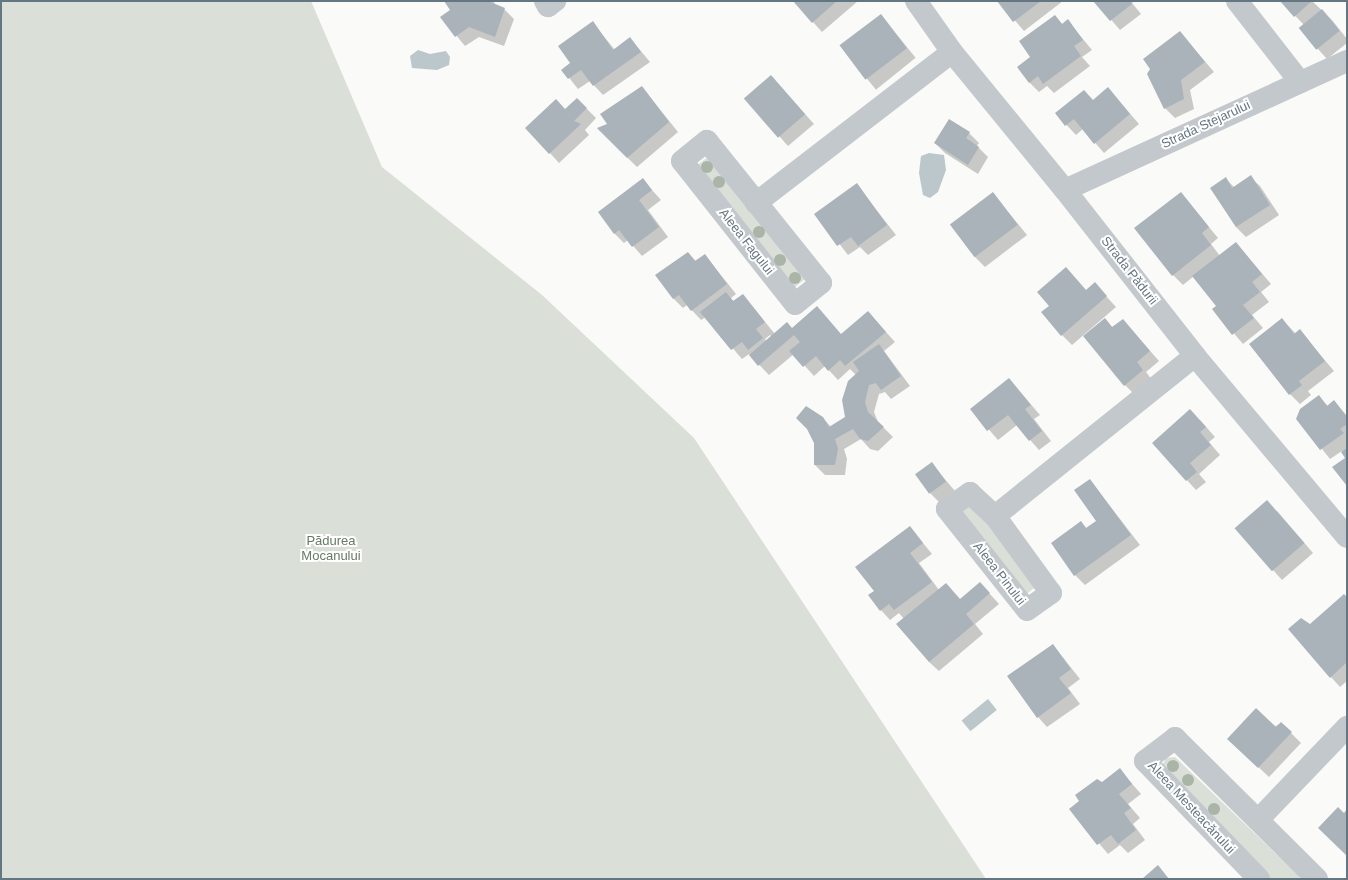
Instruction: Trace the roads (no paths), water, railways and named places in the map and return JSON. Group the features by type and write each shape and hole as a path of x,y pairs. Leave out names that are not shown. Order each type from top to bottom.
{"street":[{"path":"545,1 548,6 555,1"},
{"name":"Strada Pădurii","path":"916,1 952,52 1066,190 1195,356 1347,537"},
{"path":"1237,1 1300,82"},
{"path":"756,203 952,52"},
{"name":"Strada Stejarului","path":"1066,190 1347,61"},
{"name":"Aleea Fagului","path":"707,141 756,203 821,283 795,304 682,160 707,141"},
{"path":"995,516 1195,356"},
{"name":"Aleea Pinului","path":"970,493 995,516 1051,593 1027,610 947,509 970,493"},
{"path":"1258,820 1347,727"},
{"name":"Aleea Mesteacănului","path":"1259,879 1145,762 1175,738 1317,879"}],"park label":[{"name":"Pădurea Mocanului","path":"331,550"}]}
